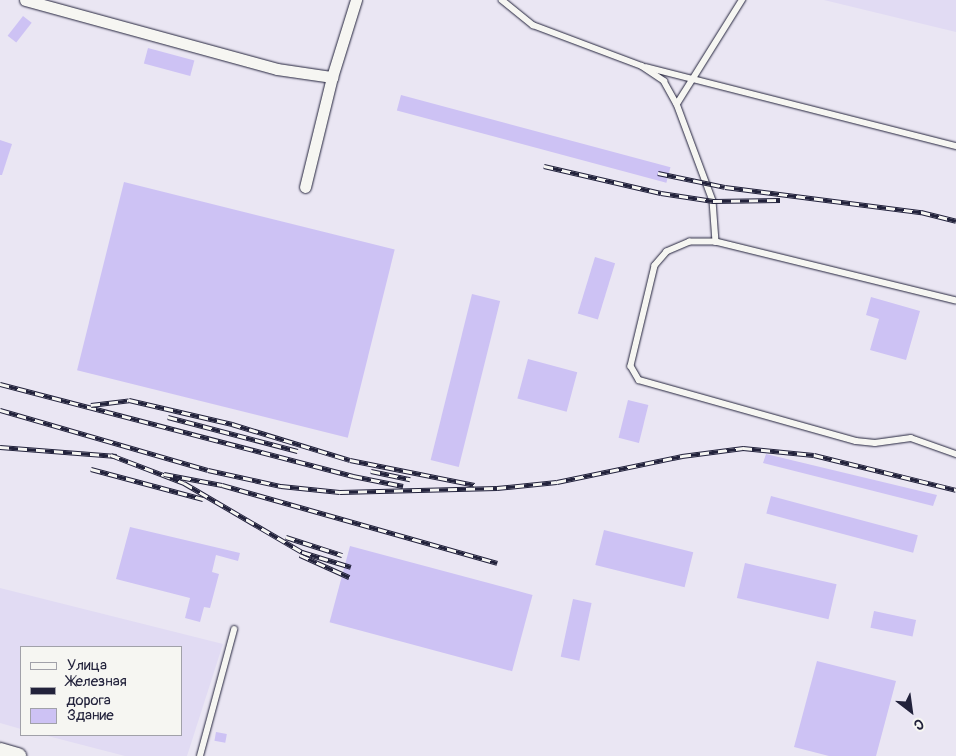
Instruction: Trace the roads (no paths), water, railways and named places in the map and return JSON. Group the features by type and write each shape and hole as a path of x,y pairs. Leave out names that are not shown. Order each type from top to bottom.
{"street":[{"path":"25,0 277,69 332,77"},
{"path":"305,187 332,77 356,0"},
{"path":"0,751 18,756"}],"lane":[{"path":"502,0 533,25 642,66 696,77 956,146"},
{"path":"676,104 696,77 742,0"},
{"path":"642,66 664,82 676,104 713,201 716,242"},
{"path":"956,301 716,242 690,242 667,252 655,266 631,366 639,380 856,441 875,443 911,438 956,454"},
{"path":"200,756 234,630"}],"railway":[{"path":"544,166 661,193 713,201 780,200"},
{"path":"658,173 725,187 921,212 956,221"},
{"path":"0,384 353,476 403,486"},
{"path":"91,405 129,400 232,424 350,460 475,485"},
{"path":"0,410 208,470 281,486 340,492 497,488 557,482 682,456 743,448 814,455 956,490"},
{"path":"168,417 298,451"},
{"path":"0,447 117,456"},
{"path":"111,455 184,483 302,552 351,567"},
{"path":"91,469 203,499"},
{"path":"371,471 410,479"},
{"path":"164,474 222,485 497,563"},
{"path":"286,537 342,555"},
{"path":"300,555 349,577"}]}
